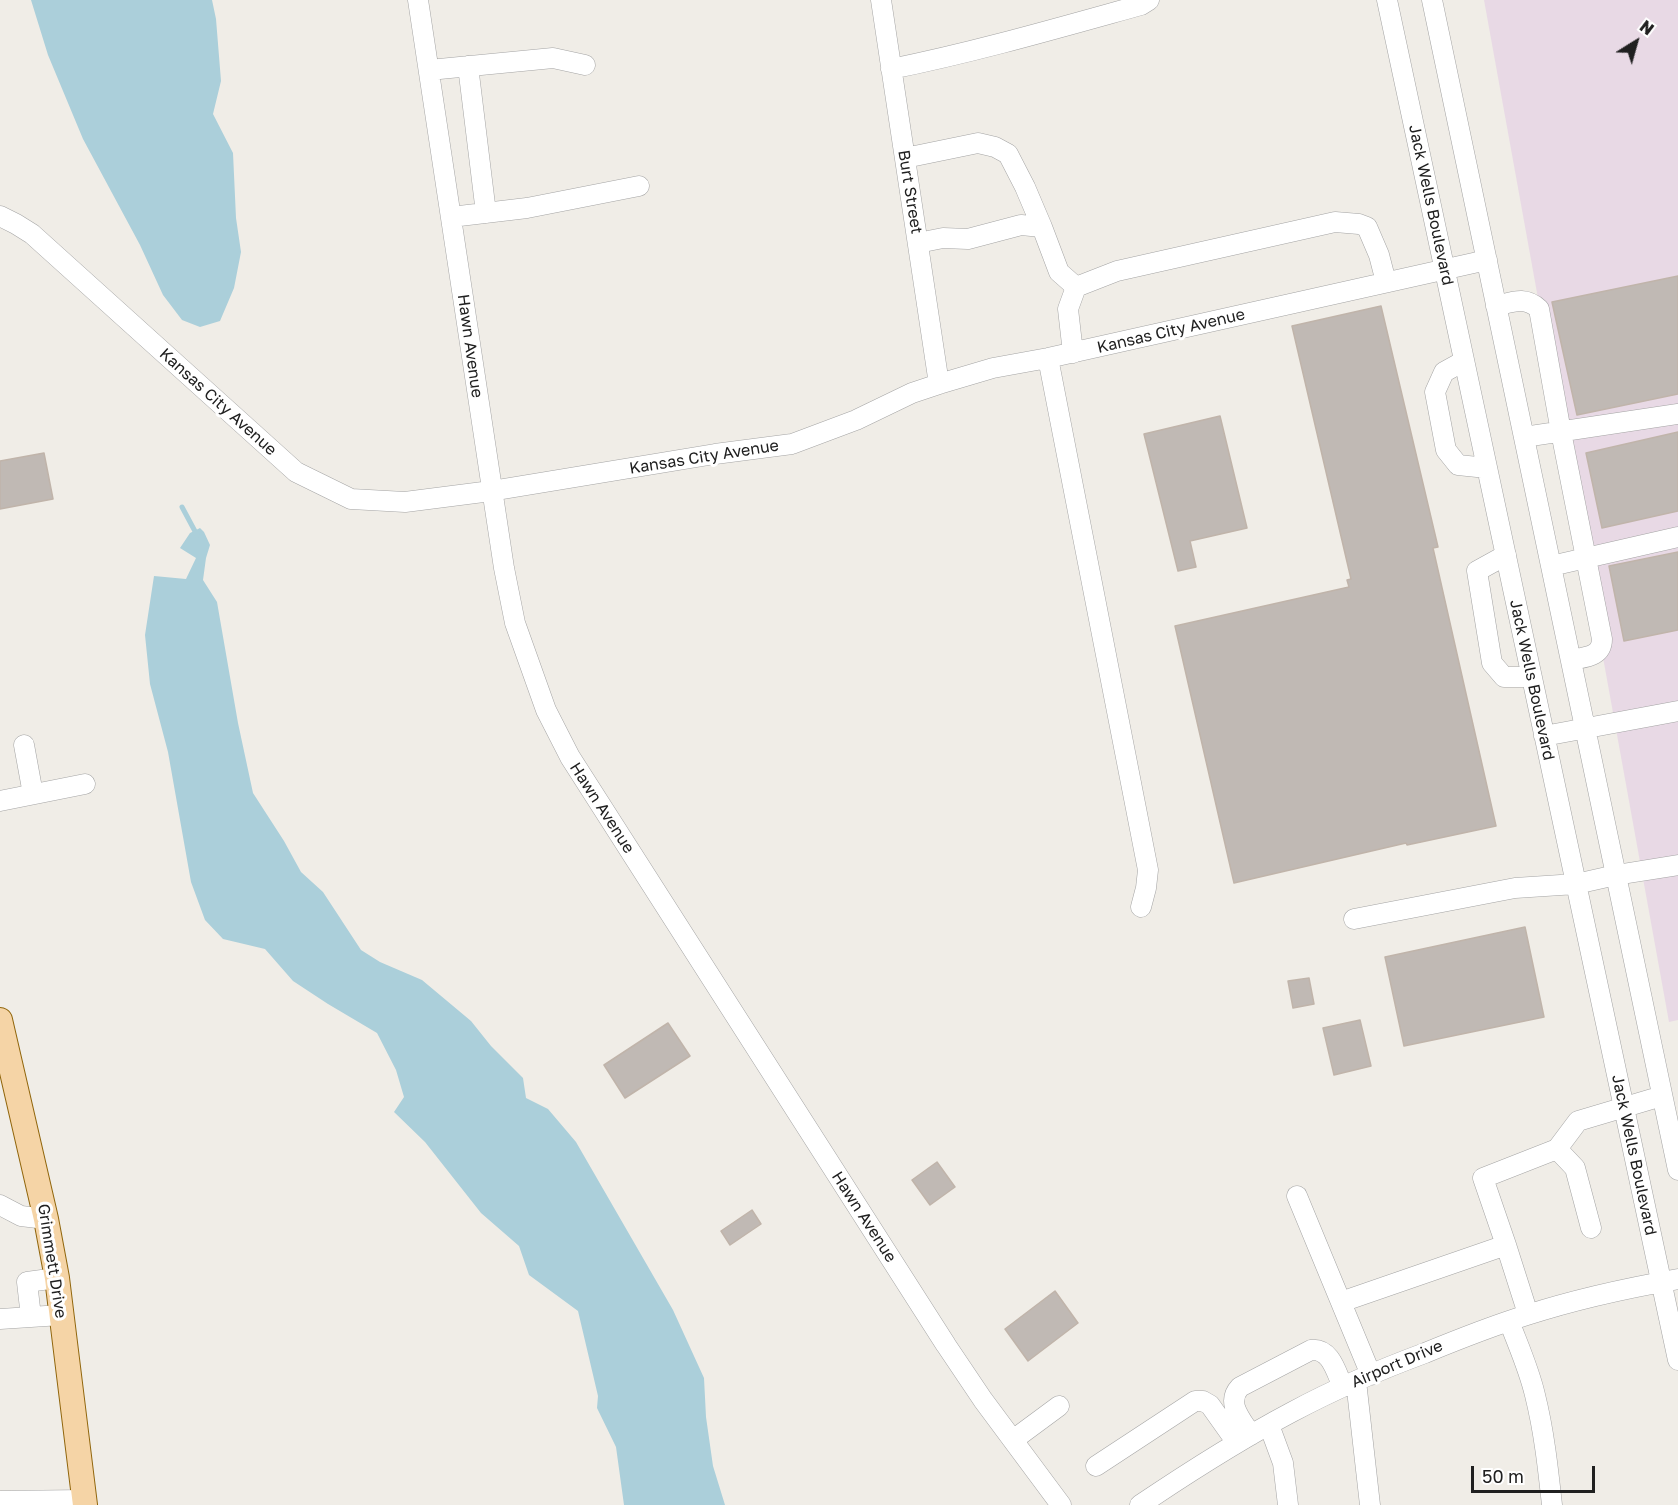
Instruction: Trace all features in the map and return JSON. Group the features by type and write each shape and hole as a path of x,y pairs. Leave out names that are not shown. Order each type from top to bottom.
{"main road":[{"name":"Grimmett Drive","path":"0,1020 46,1219 57,1278 85,1502"}],"street":[{"name":"Hawn Avenue","path":"418,0 504,568 515,623 546,710 570,758 946,1345 1061,1505"},
{"name":"Burt Street","path":"881,0 939,384"},
{"path":"891,69 1050,30 1141,5 1149,0"},
{"name":"Jack Wells Boulevard","path":"1387,0 1624,1108 1669,1281 1678,1360"},
{"path":"1432,0 1678,1170"},
{"path":"429,70 553,57 585,65"},
{"path":"468,66 486,213"},
{"path":"905,158 978,143 995,147 1008,154 1025,187 1059,272 1076,287"},
{"path":"450,217 527,208 639,186"},
{"name":"Kansas City Avenue","path":"0,216 32,234 296,472 351,499 405,502 491,491 715,454 792,444 856,420 912,393 993,368 1073,353 1487,260"},
{"path":"1073,353 1068,309 1076,287 1117,271 1335,222 1367,227 1379,255 1386,282"},
{"path":"918,243 943,238 968,240 1022,225 1042,227"},
{"path":"1496,306 1521,300 1532,303 1539,309 1602,644 1595,654 1571,660"},
{"path":"1048,358 1148,870 1141,907"},
{"path":"1464,361 1444,372 1435,392 1446,450 1458,465 1487,468"},
{"path":"1524,437 1678,414"},
{"path":"1551,566 1678,537"},
{"path":"1506,555 1477,570 1492,663 1504,677 1532,677"},
{"path":"1544,736 1678,711"},
{"path":"24,745 33,794"},
{"path":"0,801 85,784"},
{"path":"1354,919 1515,888 1576,884 1678,865"},
{"path":"1528,1314 1483,1178 1557,1149 1578,1120 1662,1096"},
{"path":"1557,1149 1575,1168 1591,1228"},
{"path":"1297,1196 1341,1302 1357,1381 1370,1505"},
{"path":"0,1204 21,1216 46,1219"},
{"path":"1341,1302 1506,1245"},
{"path":"31,1317 27,1282 57,1278"},
{"name":"Airport Drive","path":"1140,1505 1244,1439 1357,1381 1477,1332 1528,1314 1582,1299 1669,1281"},
{"path":"0,1318 61,1316"},
{"path":"1509,1321 1525,1361 1535,1395 1546,1453 1552,1505"},
{"path":"1244,1439 1233,1402 1234,1393 1240,1387 1311,1350 1319,1349 1325,1352 1357,1381"},
{"path":"1096,1466 1195,1401 1203,1401 1210,1405 1244,1439"},
{"path":"1013,1440 1059,1406"},
{"path":"1269,1425 1283,1463 1288,1505"},
{"path":"0,1502 85,1502"}],"shaded area":[{"path":"1484,0 1678,0 1678,1020 1669,1022"}],"water":[{"path":"31,0 212,0 216,19 221,81 213,114 233,153 236,218 241,252 234,288 220,321 200,327 182,320 163,295 140,245 83,139 48,55"},
{"path":"200,528 210,545 203,580 217,602 253,793 301,872 323,892 361,950 380,962 422,980 471,1021 491,1046 523,1078 526,1098 548,1109 576,1142 673,1310 704,1378 706,1417 713,1466 725,1505 624,1505 616,1447 597,1408 598,1396 578,1311 529,1275 519,1246 481,1213 425,1142 394,1112 404,1097 396,1070 377,1033 293,981 265,949 223,939 205,920 191,882 168,752 150,684 145,635 154,576 186,579 196,558 180,548 190,533"}],"building":[{"path":"1678,276 1678,394 1577,415 1552,302"},
{"path":"1381,306 1438,547 1433,548 1496,826 1407,845 1406,843 1234,883 1175,626 1349,587 1347,580 1351,579 1292,326"},
{"path":"1220,416 1247,528 1190,541 1196,567 1178,571 1144,434"},
{"path":"1678,432 1678,511 1602,528 1586,453"},
{"path":"44,453 53,499 0,509 0,461"},
{"path":"1678,552 1678,630 1624,641 1609,566"},
{"path":"1525,927 1544,1017 1404,1046 1385,957"},
{"path":"1309,978 1314,1004 1293,1008 1288,981"},
{"path":"1360,1020 1371,1066 1334,1075 1323,1028"},
{"path":"668,1023 690,1056 625,1098 604,1065"},
{"path":"937,1162 955,1187 930,1205 912,1180"},
{"path":"752,1210 761,1224 730,1245 721,1231"},
{"path":"1055,1291 1078,1323 1028,1361 1005,1329"}],"waterway":[{"path":"182,507 197,535"}]}
